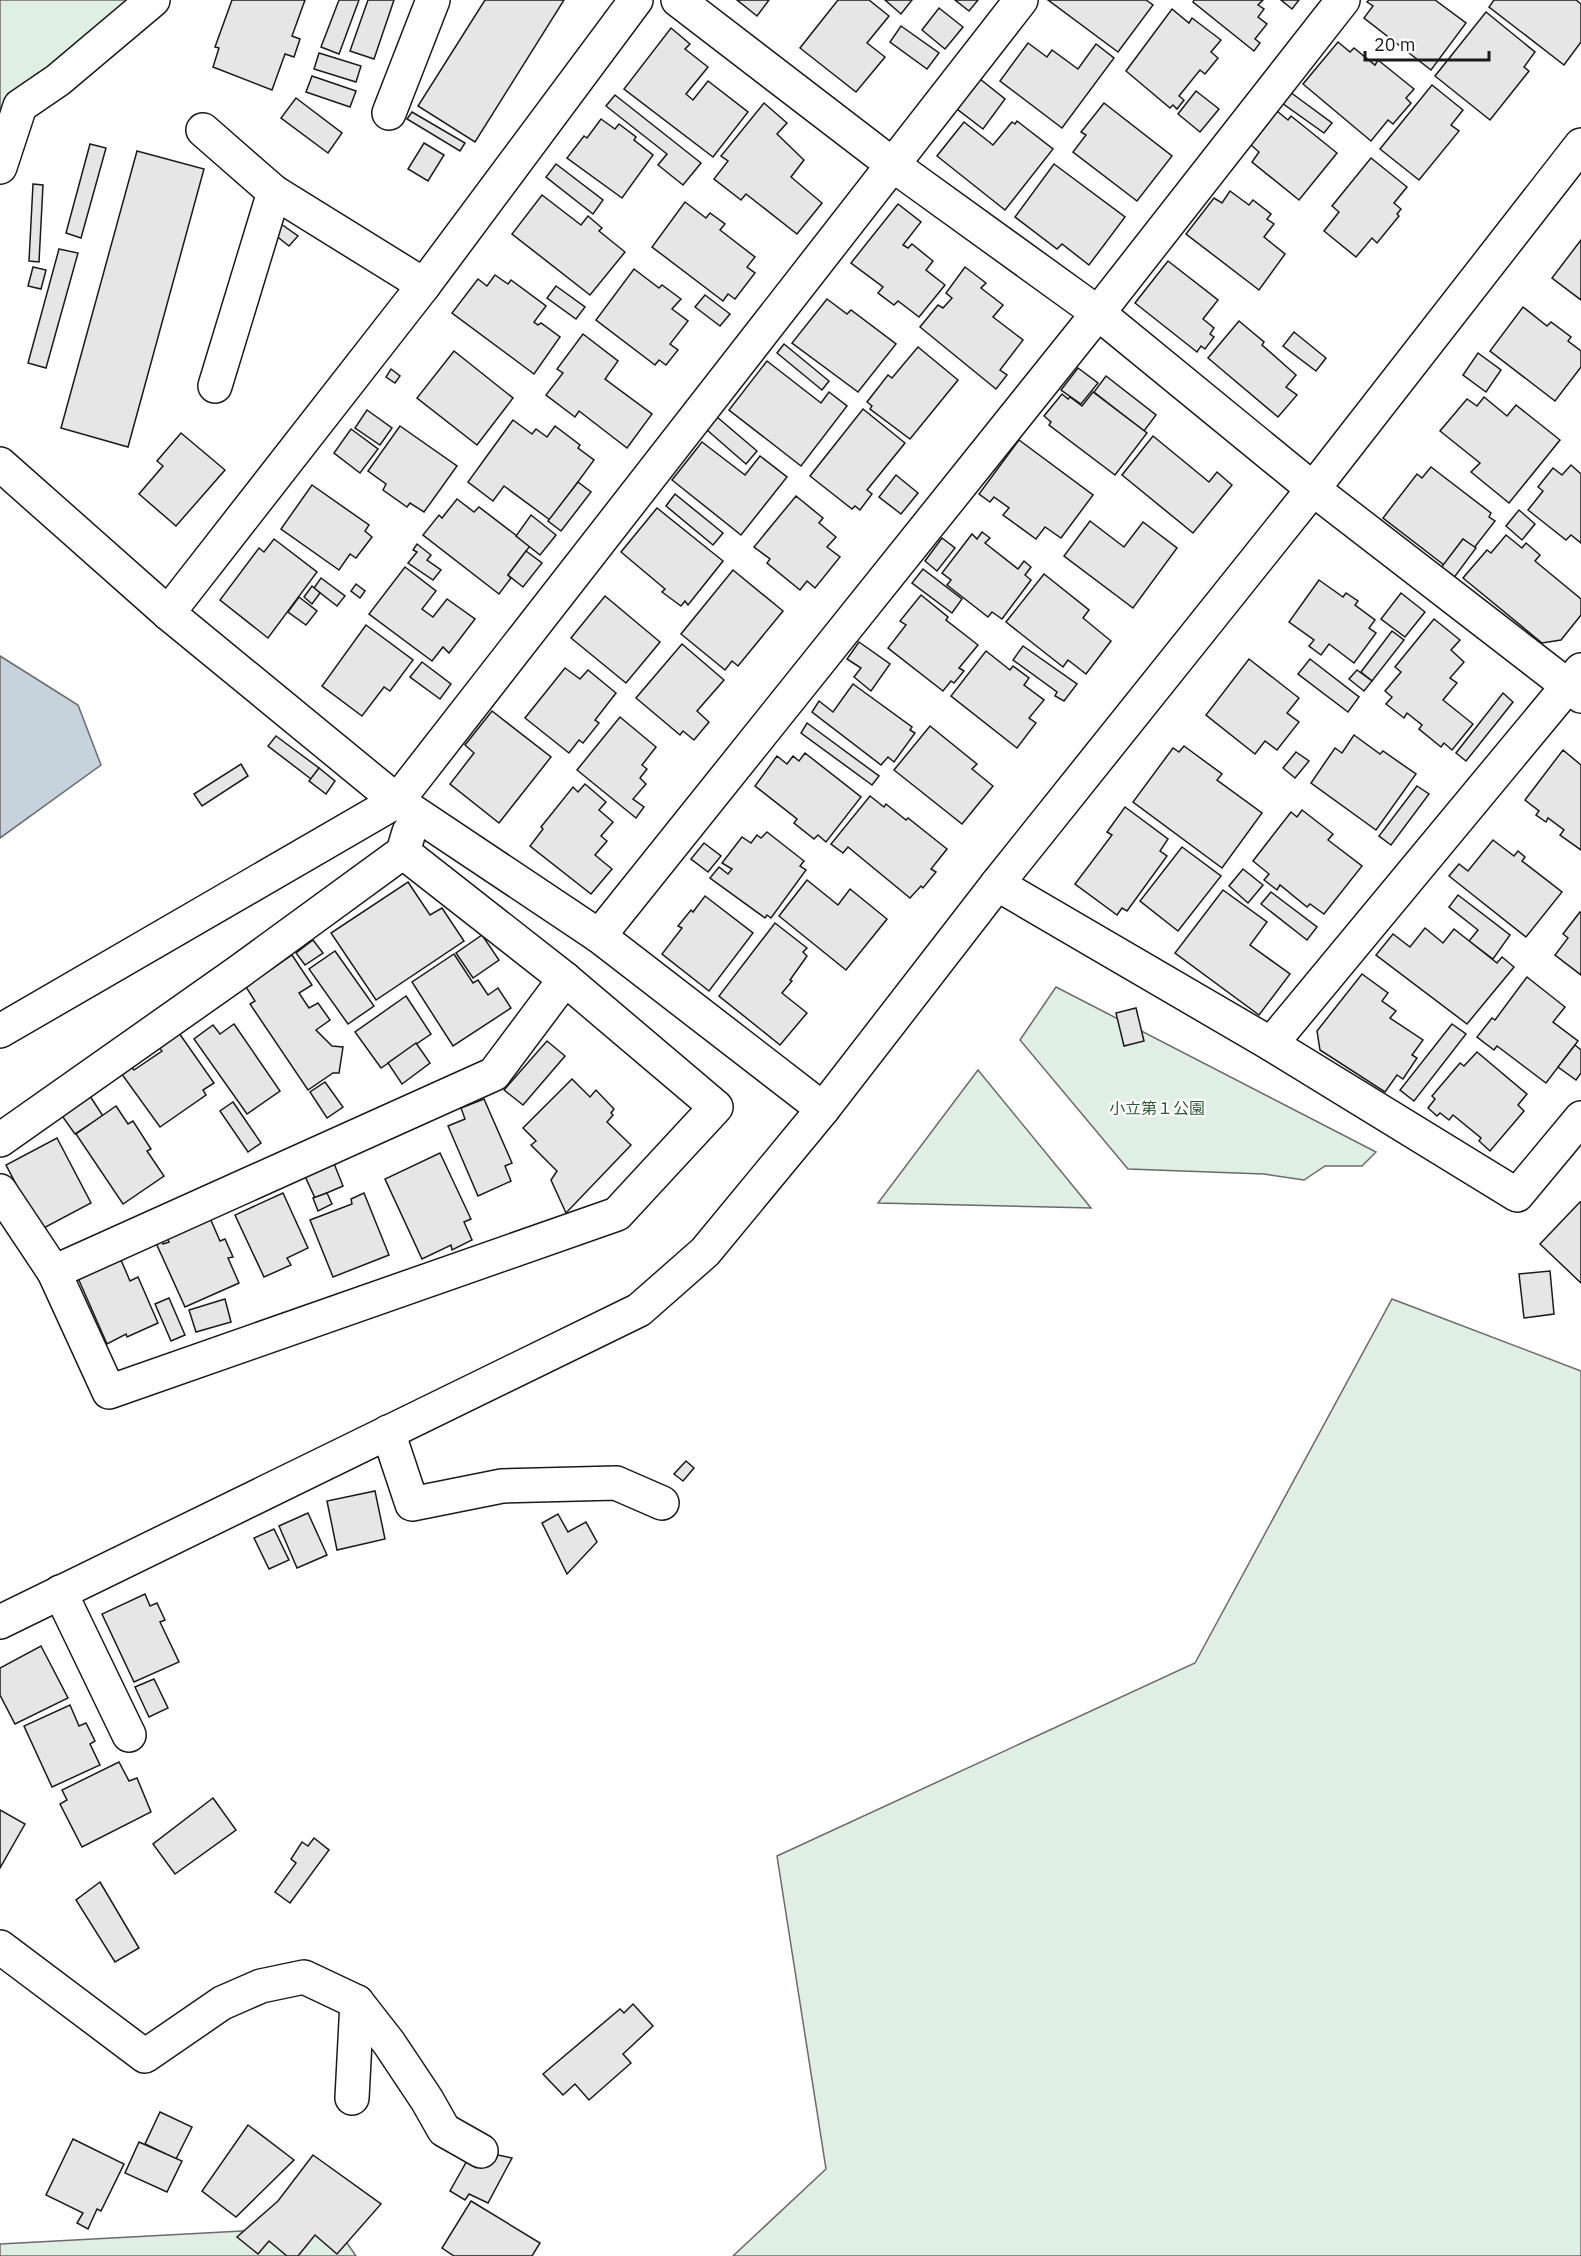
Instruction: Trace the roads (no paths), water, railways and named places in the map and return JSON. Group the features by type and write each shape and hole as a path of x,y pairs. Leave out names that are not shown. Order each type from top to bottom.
{"street":[{"path":"0,167 20,106 58,80 153,0"},
{"path":"389,113 433,0"},
{"path":"168,613 424,285 636,0"},
{"path":"678,0 893,165 1098,313 1313,489 1577,684 1271,1044"},
{"path":"0,1031 406,807 1021,0"},
{"path":"599,936 1098,313 1343,0"},
{"path":"203,130 274,192 424,285"},
{"path":"0,1622 639,1310 705,1252 823,1109 997,884 1313,489 1581,145"},
{"path":"214,386 274,192"},
{"path":"0,464 168,613 406,807 599,936 823,1109"},
{"path":"403,852 406,807"},
{"path":"0,1191 54,1272 109,1392 617,1214 716,1107 565,979 403,852"},
{"path":"0,1140 240,971 403,852"},
{"path":"997,884 1271,1044 1517,1195 1581,1118"},
{"path":"54,1272 494,1074 565,979"},
{"path":"388,1432 412,1504 502,1486 616,1483 662,1503"},
{"path":"60,1592 129,1735"},
{"path":"0,1947 145,2056 222,2003 261,1986 304,1977 357,2002 389,2043 428,2100 444,2130 481,2151"},
{"path":"352,2098 357,2002"}],"park label":[{"name":"小立第１公園","path":"1157,1108"}]}
